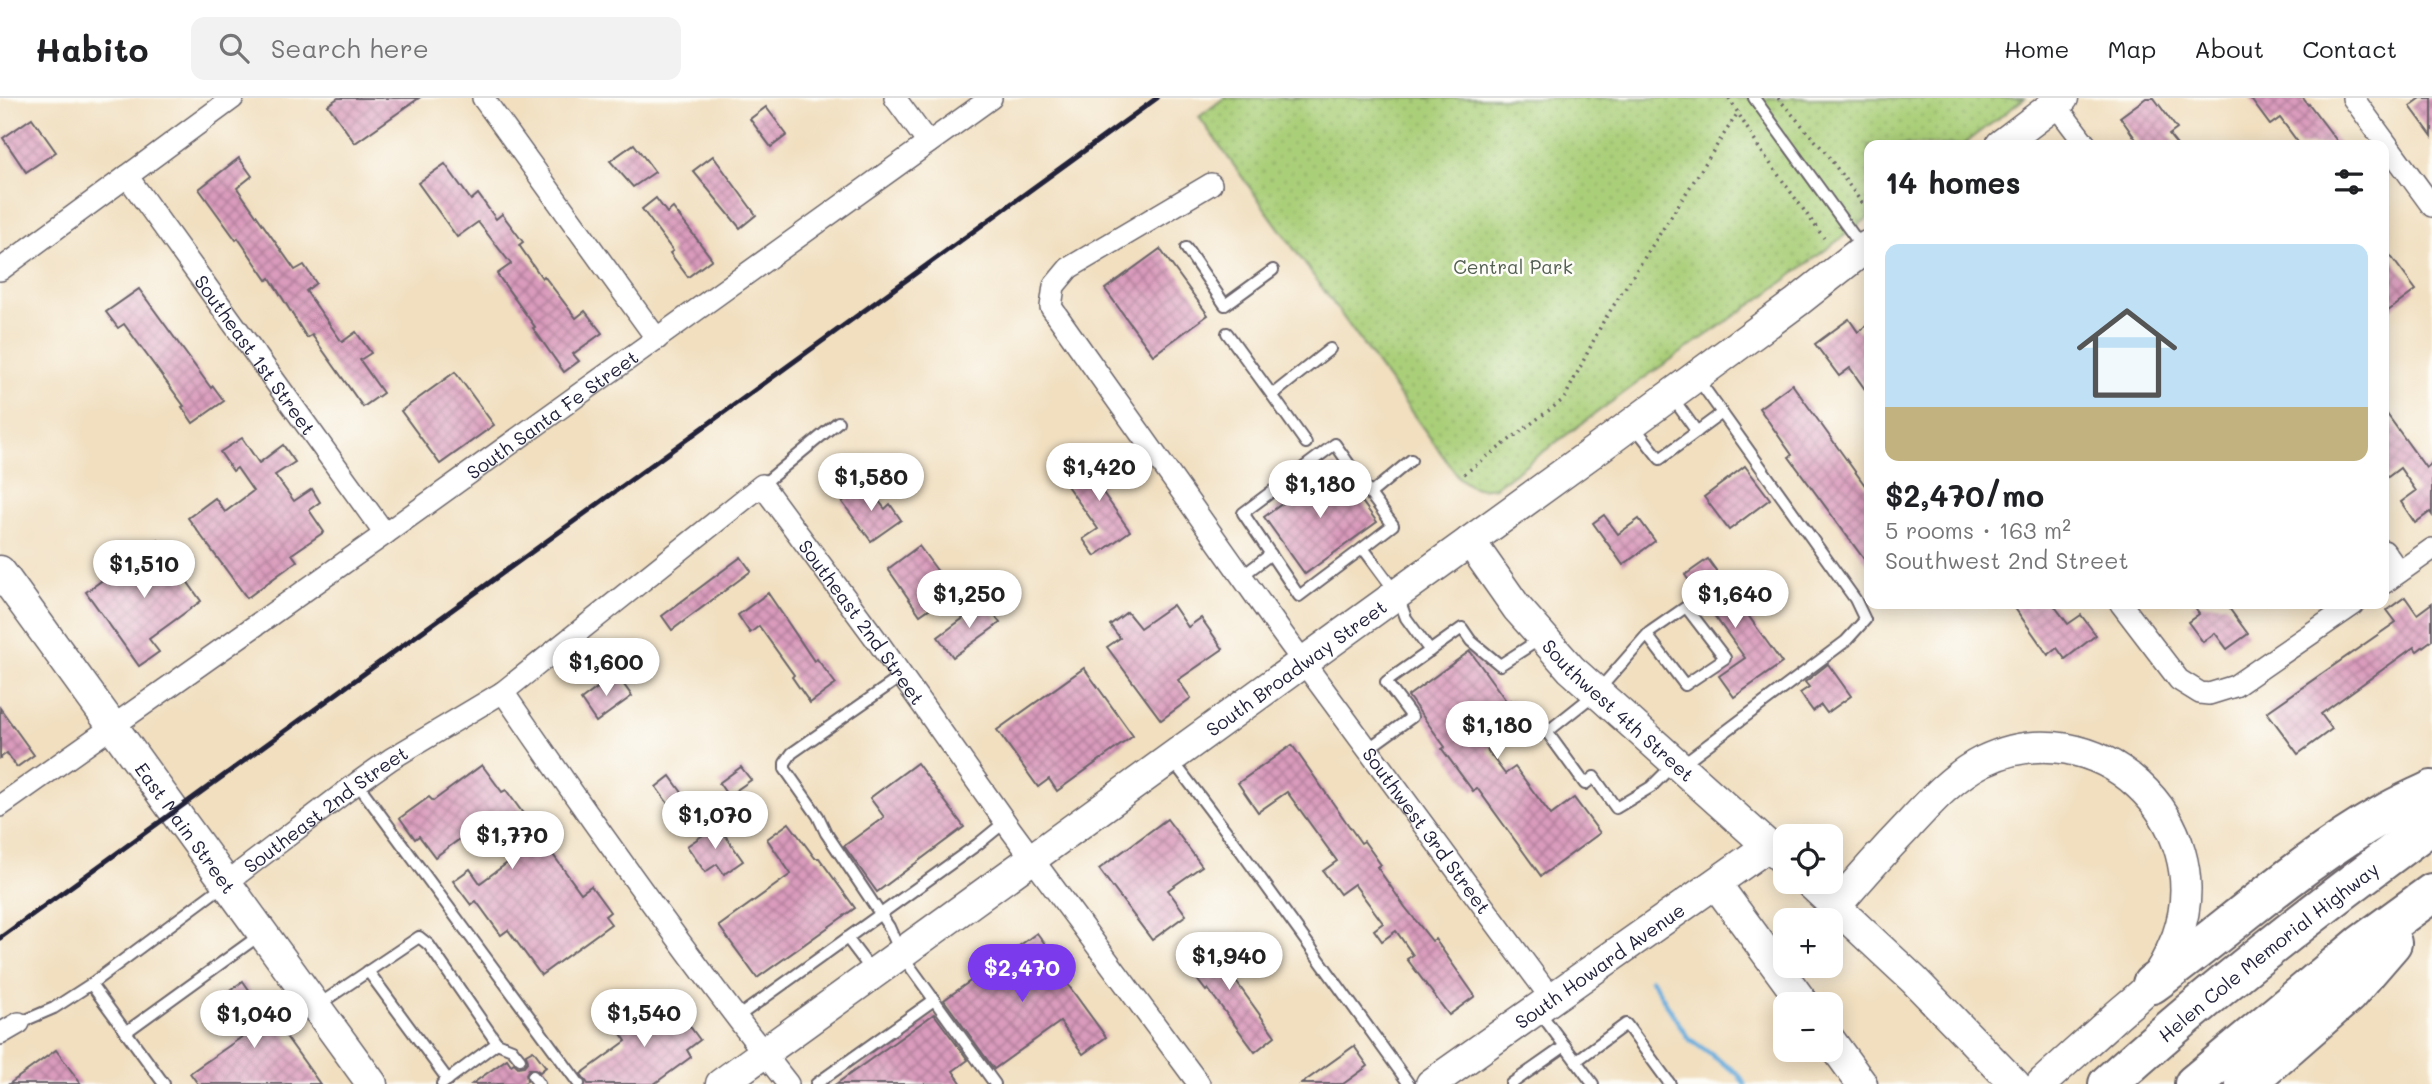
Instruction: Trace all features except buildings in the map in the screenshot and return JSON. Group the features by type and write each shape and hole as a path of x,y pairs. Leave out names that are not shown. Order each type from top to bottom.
{"highway":[{"path":"2152,984 2241,914 2344,840 2384,814 2432,790"},
{"name":"Helen Cole Memorial Highway","path":"2108,1084 2176,1024 2320,907 2432,824"},
{"path":"2194,1084 2352,952 2432,895"},
{"path":"2245,1084 2347,995 2432,895"}],"main road":[{"path":"2008,140 2059,101"},
{"name":"South Broadway Street","path":"721,1084 1632,424 1864,252"},
{"name":"Southwest 4th Street","path":"1470,541 1517,608 1542,638 1596,693 1773,850"},
{"name":"East Main Street","path":"0,571 372,1084"},
{"path":"1836,906 1926,807 1960,776 1982,762 2005,753 2049,747 2093,756 2129,776 2159,808 2178,843 2186,877 2183,914 2172,949 2152,984 2041,1084"},
{"name":"South Howard Avenue","path":"1431,1084 1716,884 1773,855"},
{"path":"1716,884 1795,992"},
{"path":"1822,894 1913,980 2014,1084"},
{"path":"1843,1058 1862,1084"}],"street":[{"path":"0,270 233,98"},
{"path":"482,98 657,339"},
{"path":"895,98 928,143"},
{"name":"South Santa Fe Street","path":"0,806 385,534 991,98"},
{"path":"2353,98 2384,140"},
{"path":"2059,101 2083,140"},
{"path":"2389,147 2432,206"},
{"name":"Southeast 1st Street","path":"127,176 385,534"},
{"name":"Southwest 3rd Street","path":"1211,184 1069,268 1054,286 1051,307 1304,662 1369,748 1544,1003"},
{"name":"Southeast 2nd Street","path":"226,883 356,783 503,692 762,485 1005,822 1199,1084"},
{"path":"2391,577 2432,549"},
{"path":"2125,609 2170,671 2189,688 2200,693 2220,692 2235,686 2347,609"},
{"path":"503,692 587,815 735,1018 788,1084"},
{"path":"0,1034 19,1023"}],"lane":[{"path":"1754,98 1864,246"},
{"path":"1185,248 1225,305 1273,270"},
{"path":"1227,333 1306,443"},
{"path":"1272,396 1330,349"},
{"path":"1647,635 1685,685 1724,658 1686,607 1647,635 1596,693 1547,732 1585,784 1594,777 1616,808 1651,787 1676,765 1846,641 1865,620 1855,599 1696,376"},
{"path":"1671,395 1697,432"},
{"path":"1632,424 1660,459 1722,413"},
{"path":"762,485 838,422"},
{"path":"1335,444 1393,525 1363,548 1299,596 1244,513 1335,444"},
{"path":"1370,494 1411,460"},
{"path":"1363,548 1397,594 1406,618 1430,651"},
{"path":"1242,576 1271,554"},
{"path":"1369,748 1412,717 1386,682 1462,628 1471,641 1500,665 1542,638"},
{"path":"902,676 792,753 785,763 785,769 818,816 826,833 880,915 901,954 995,1084"},
{"path":"1171,759 1238,846 1409,1084"},
{"path":"356,783 579,1084"},
{"path":"735,1018 1005,822"},
{"path":"19,1023 54,1008 91,984 226,883"},
{"path":"126,1032 263,933"},
{"path":"316,1006 418,937 429,945 497,1043 512,1049 520,1059"},
{"path":"847,938 874,973"},
{"path":"368,971 445,1082 497,1043"},
{"path":"91,984 164,1084"},
{"path":"816,1084 934,1000"},
{"path":"1544,1003 1564,1046 1593,1084"},
{"path":"1576,1061 1626,1024 1670,1084"},
{"path":"1511,1084 1564,1046"}],"path":[{"path":"1729,98 1759,148 1824,238"},
{"path":"1778,98 1826,153 1864,206"},
{"path":"1464,474 1564,399 1603,322 1739,111"}],"green space":[{"name":"Central Park","path":"1224,98 2025,98 1970,140 1864,140 1864,221 1767,294 1647,376 1495,487 1484,488 1476,488 1459,478 1199,117"}],"waterway":[{"path":"1651,979 1688,1038 1738,1074 1745,1084"}],"railway":[{"path":"0,938 1157,98"}]}
